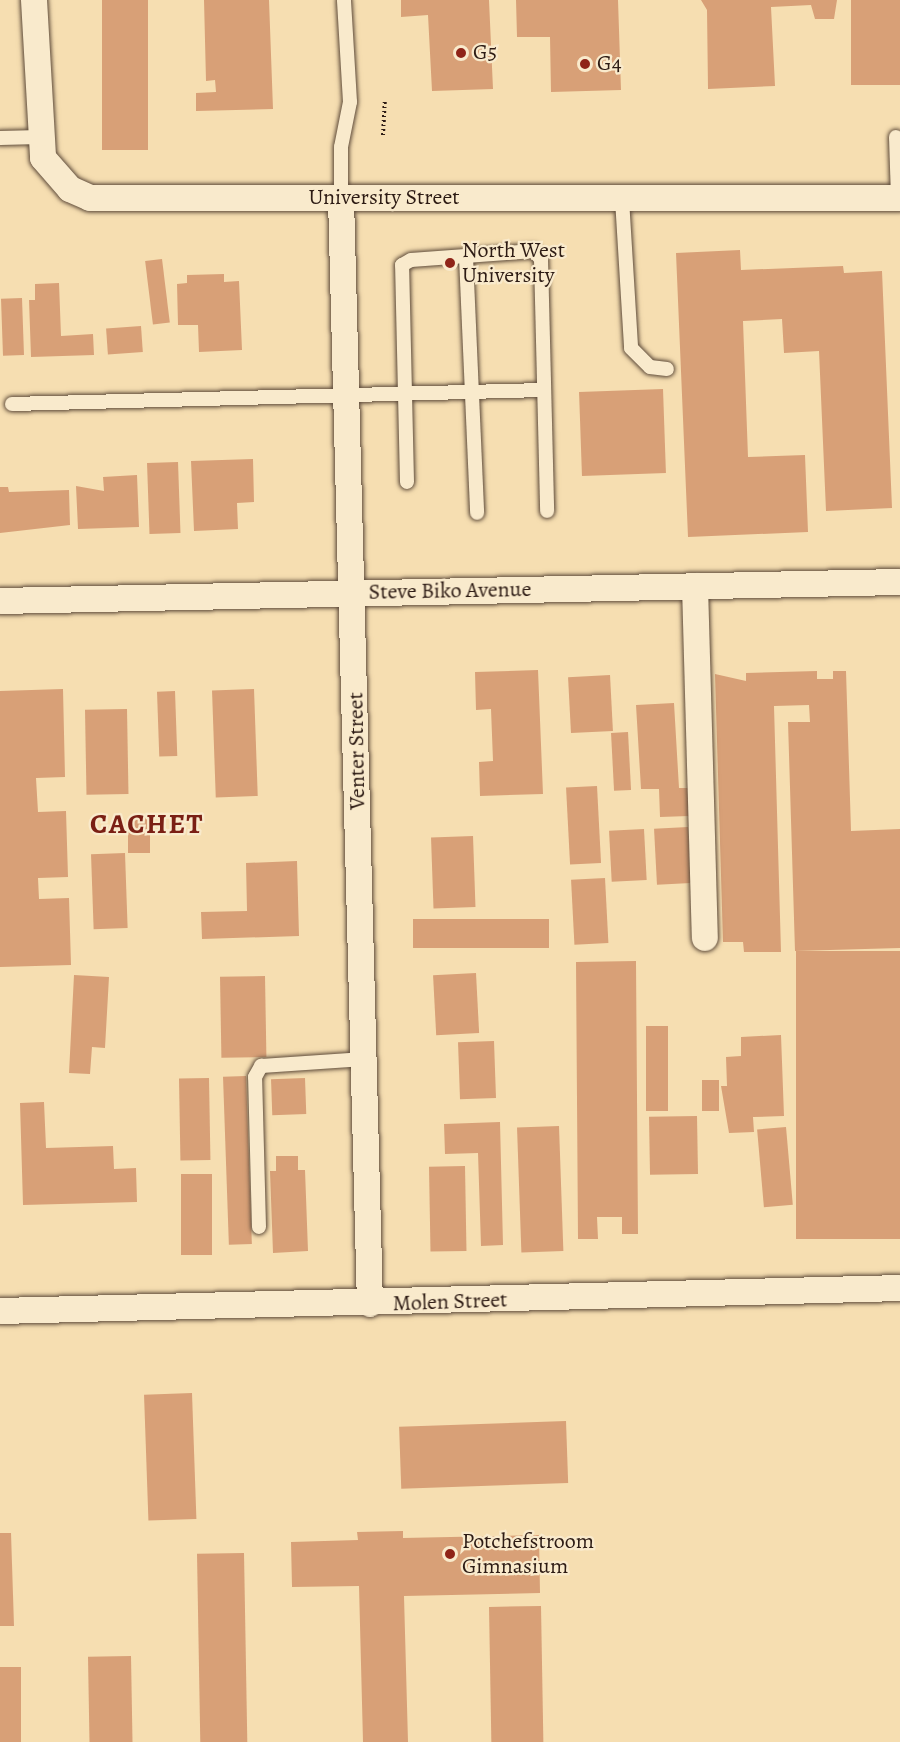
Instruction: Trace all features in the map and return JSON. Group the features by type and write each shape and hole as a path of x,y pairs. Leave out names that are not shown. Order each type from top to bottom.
{"street":[{"name":"University Street","path":"34,0 40,137 51,171 90,198 899,198"},
{"name":"Venter Street","path":"341,198 349,393 370,1304"},
{"name":"Steve Biko Avenue","path":"0,602 900,582"},
{"path":"695,586 705,939"},
{"name":"Molen Street","path":"0,1311 370,1304 900,1288"}],"lane":[{"path":"341,198 341,147 350,102 344,0"},
{"path":"0,138 40,137"},
{"path":"896,137 899,198"},
{"path":"622,199 631,348 650,367 668,369"},
{"path":"407,482 402,265 466,257 538,254 547,511"},
{"path":"466,257 477,513"},
{"path":"12,404 349,393 405,397 544,390"},
{"path":"259,1227 255,1077 261,1066 365,1059"}],"path":[{"path":"383,135 385,102"}],"building":[{"path":"102,0 148,0 148,150 102,150"},
{"path":"204,0 269,0 273,109 196,111 196,93 216,92 215,80 206,81"},
{"name":"G5","path":"401,0 489,0 493,89 432,91 428,15 401,17"},
{"name":"G4","path":"516,0 618,0 621,90 551,92 550,37 517,37"},
{"path":"701,0 837,0 834,19 815,19 811,5 771,7 775,86 708,89 707,10"},
{"path":"851,0 900,0 900,85 851,85"},
{"path":"740,250 741,270 843,266 844,273 882,271 892,508 826,511 819,351 784,353 782,319 743,321 748,457 805,455 808,532 688,537 676,253"},
{"path":"162,259 170,323 153,325 145,261"},
{"path":"224,274 224,282 239,281 242,350 199,352 198,325 178,325 177,284 187,283 187,275"},
{"path":"59,283 61,336 93,334 94,355 31,357 29,300 35,300 35,284"},
{"path":"22,298 24,355 3,356 1,299"},
{"path":"141,326 143,352 108,354 106,328"},
{"path":"663,389 666,473 582,476 579,392"},
{"path":"253,459 254,502 237,503 238,529 194,531 191,461"},
{"path":"178,462 180,533 149,534 147,463"},
{"path":"137,475 139,527 78,529 76,486 104,491 103,477"},
{"path":"0,487 8,487 9,492 69,490 70,525 0,533"},
{"path":"538,670 543,794 480,796 479,762 493,761 491,709 476,710 475,672"},
{"path":"817,671 817,679 833,679 833,671 846,671 851,831 900,829 900,948 795,951 788,722 810,722 809,705 774,706 781,952 744,952 743,942 723,942 715,674 746,681 746,673"},
{"path":"610,675 613,731 571,733 568,677"},
{"path":"63,689 65,777 36,778 38,812 66,811 68,877 38,878 39,899 69,898 71,965 0,967 0,691"},
{"path":"254,689 258,796 216,797 212,690"},
{"path":"175,691 177,756 159,757 157,692"},
{"path":"674,703 679,788 688,788 689,816 660,817 659,789 641,789 636,705"},
{"path":"127,709 128,794 86,795 85,710"},
{"path":"628,732 631,790 614,791 611,733"},
{"path":"597,786 601,863 570,865 566,788"},
{"path":"128,817 150,817 150,853 128,853"},
{"path":"688,827 691,883 657,885 654,829"},
{"path":"644,829 647,880 612,882 609,831"},
{"path":"473,836 475,907 434,908 431,837"},
{"path":"125,853 128,928 94,929 91,854"},
{"path":"297,861 299,936 202,939 201,912 247,911 246,863"},
{"path":"605,878 608,943 574,945 571,880"},
{"path":"413,919 549,919 549,948 413,948"},
{"path":"796,951 900,951 900,1239 796,1239"},
{"path":"636,961 638,1234 622,1234 622,1217 597,1217 598,1239 578,1239 576,962"},
{"path":"476,973 479,1033 436,1035 433,975"},
{"path":"74,975 109,977 105,1048 92,1047 90,1074 69,1073"},
{"path":"265,976 266,1057 221,1058 220,977"},
{"path":"646,1026 668,1026 668,1111 646,1111"},
{"path":"781,1035 784,1116 753,1117 754,1132 729,1133 721,1086 727,1086 726,1057 741,1056 741,1037"},
{"path":"494,1041 496,1098 460,1099 458,1042"},
{"path":"246,1076 252,1244 229,1245 223,1077"},
{"path":"209,1078 210,1160 180,1161 179,1079"},
{"path":"305,1078 306,1114 272,1115 271,1079"},
{"path":"702,1080 719,1080 719,1111 702,1111"},
{"path":"44,1102 46,1148 113,1146 114,1169 136,1168 137,1202 23,1205 20,1103"},
{"path":"697,1116 698,1174 650,1175 649,1117"},
{"path":"500,1122 503,1245 481,1246 478,1153 445,1154 444,1124"},
{"path":"559,1126 563,1251 521,1252 517,1127"},
{"path":"786,1127 793,1205 764,1207 757,1130"},
{"path":"276,1156 298,1156 298,1170 305,1170 308,1251 273,1253 270,1171 276,1171"},
{"path":"465,1166 466,1251 430,1252 429,1167"},
{"path":"181,1174 212,1174 212,1255 181,1255"},
{"path":"192,1393 196,1519 148,1521 144,1395"},
{"path":"566,1421 568,1483 401,1489 399,1427"},
{"path":"403,1531 403,1538 539,1535 540,1593 404,1596 408,1742 363,1742 359,1586 292,1587 291,1542 358,1540 357,1532"},
{"path":"0,1533 11,1533 14,1626 0,1626"},
{"path":"244,1553 247,1742 200,1742 197,1554"},
{"path":"541,1606 543,1742 491,1742 489,1607"},
{"path":"131,1656 133,1742 89,1742 88,1657"},
{"path":"0,1667 21,1667 21,1742 0,1742"}],"place":[{"name":"G5","path":"461,53"},
{"name":"G4","path":"585,64"},
{"name":"North West University","path":"450,263"},
{"name":"Potchefstroom Gimnasium","path":"450,1554"}],"district":[{"name":"CACHET","path":"147,824"}]}
